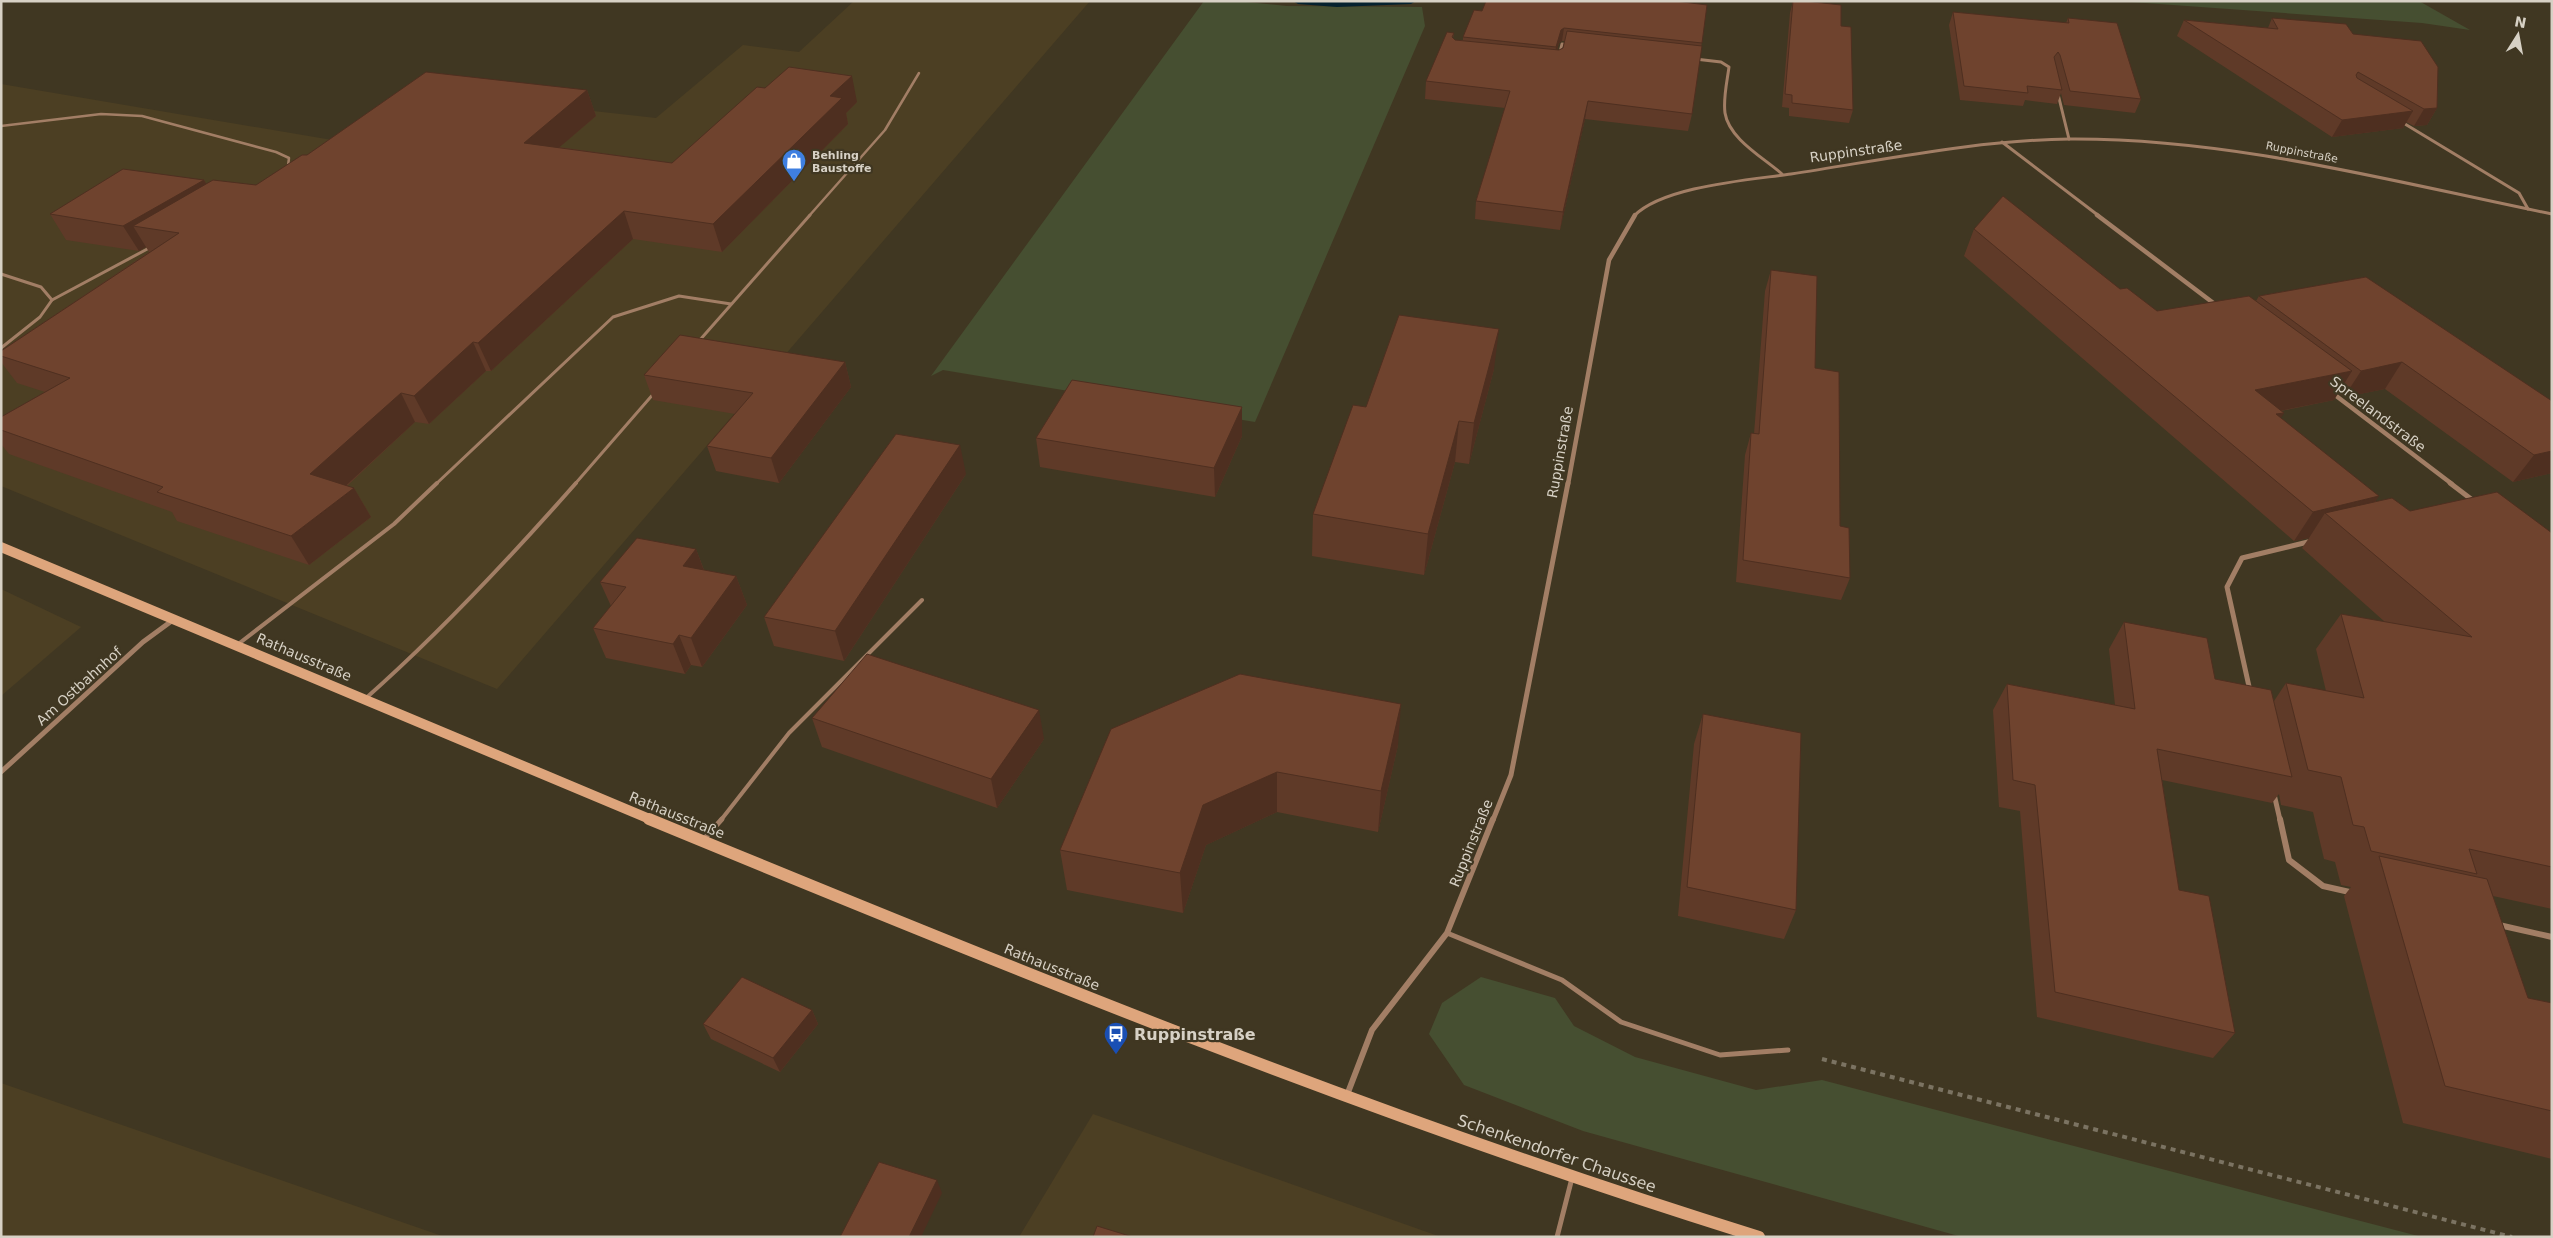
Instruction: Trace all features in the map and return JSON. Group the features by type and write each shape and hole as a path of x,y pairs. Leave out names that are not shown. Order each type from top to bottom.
{"main road":[{"name":"Rathausstraße","path":"1,547 702,842 1130,1016 1346,1098"},
{"name":"Schenkendorfer Chaussee","path":"1346,1098 1572,1178 1759,1237"}],"street":[{"path":"1557,64 1562,44 1572,45"},
{"path":"1691,59 1721,62 1729,67 1725,108 1726,120 1734,131 1782,174"},
{"path":"2056,86 2069,138"},
{"path":"2393,117 2519,193 2528,209"},
{"name":"Ruppinstraße","path":"1346,1098 1372,1030 1447,933 1511,775 1539,640 1609,260 1624,232 1639,211 1670,198 1710,186 2002,142 2069,138 2175,144 2258,154 2552,214"},
{"path":"2002,142 2223,311"},
{"name":"Spreelandstraße","path":"2326,389 2484,508"},
{"path":"2468,504 2476,503"},
{"path":"2251,694 2227,587 2242,558 2318,540"},
{"name":"Am Ostbahnhof","path":"1,772 143,642 174,620"},
{"path":"2273,791 2288,860 2323,886 2361,894"},
{"path":"2495,924 2552,937"}],"lane":[{"path":"693,348 885,130 919,74"},
{"path":"1,126 62,117 101,114 142,116 276,152 289,158 288,167"},
{"path":"1,348 40,317 52,300 154,246"},
{"path":"1,274 41,287 52,300"},
{"path":"237,645 394,524 613,317 679,296 732,304"},
{"path":"365,699 412,659 512,556 661,385"},
{"path":"702,842 743,794 789,733 922,600"},
{"path":"1447,933 1562,980 1622,1022 1720,1055 1788,1050"},
{"path":"1557,1237 1572,1178"}],"path":[{"path":"1788,1050 2512,1237"}],"shaded area":[{"path":"854,1 1090,1 497,689 1,486 1,84 338,141 413,91 656,118 743,45 799,52"},
{"path":"1,589 81,627 1,696"},
{"path":"1,1083 445,1237 1,1237"},
{"path":"1093,1114 1441,1237 1019,1237"}],"green space":[{"path":"1204,1 1236,1 1287,6 1422,7 1425,26 1255,422 943,370 931,376"},
{"path":"2117,1 2419,1 2470,30 2422,23"},
{"path":"1481,977 1555,998 1574,1026 1635,1057 1756,1090 1822,1080 2422,1237 1962,1237 1583,1131 1464,1085 1429,1034 1442,1003"}],"building":[{"path":"1486,1 1675,1 1707,5 1702,43 1564,28 1561,30 1556,47 1463,37 1474,10 1482,11"},
{"path":"1793,1 1841,5 1841,26 1851,27 1853,110 1792,103 1792,95 1785,94"},
{"path":"1953,12 2069,23 2068,18 2117,23 2141,99 2070,91 2058,52 2054,57 2062,90 2027,86 2028,93 1964,86"},
{"path":"2272,18 2346,24 2353,34 2421,41 2438,67 2437,108 2424,109 2358,72 2357,78 2413,111 2342,120 2184,20 2278,29"},
{"path":"1567,31 1702,46 1692,114 1588,101 1563,212 1476,201 1510,91 1426,81 1447,32 1454,33 1452,37 1455,40 1559,50 1563,48"},
{"path":"789,67 852,76 830,96 842,98 713,224 624,211 478,343 473,342 414,396 401,393 310,474 354,488 291,536 157,492 163,487 1,430 1,417 70,378 1,356 1,351 179,233 133,226 213,180 256,185 302,155 307,155 426,72 587,90 524,143 672,163 757,87 765,88"},
{"path":"123,169 204,180 123,226 50,214"},
{"path":"2003,196 2120,289 2127,288 2157,311 2249,296 2352,371 2255,390 2284,413 2276,414 2379,496 2313,512 1974,229"},
{"path":"1771,270 1817,276 1815,368 1839,372 1840,526 1849,528 1850,578 1743,560 1751,433 1759,434"},
{"path":"2366,277 2552,401 2552,451 2534,455 2402,362 2361,371 2259,296"},
{"path":"1399,315 1499,329 1474,423 1459,421 1428,534 1313,514 1353,405 1366,407"},
{"path":"680,335 845,362 771,458 707,446 753,393 644,375"},
{"path":"1072,380 1242,407 1214,468 1036,438"},
{"path":"896,434 960,445 835,631 764,617"},
{"path":"2497,492 2552,533 2552,867 2469,849 2477,874 2371,851 2364,827 2353,825 2341,777 2308,770 2286,683 2364,698 2341,614 2472,637 2325,513 2392,498 2410,511"},
{"path":"637,538 696,549 683,566 736,576 691,638 679,635 673,644 593,628 626,587 600,582"},
{"path":"2124,622 2207,638 2215,679 2271,690 2292,777 2157,749 2179,890 2209,896 2235,1033 2055,992 2035,785 2013,780 2007,684 2135,709"},
{"path":"867,654 1039,710 991,779 812,718"},
{"path":"1240,674 1401,704 1381,791 1277,772 1203,805 1180,873 1060,850 1111,729"},
{"path":"1703,714 1801,733 1796,910 1687,887"},
{"path":"2379,856 2487,879 2528,998 2552,1003 2552,1111 2445,1086"},
{"path":"742,977 812,1010 773,1058 703,1024"},
{"path":"879,1162 937,1180 909,1237 840,1237"},
{"path":"1097,1226 1133,1237 1093,1237"}],"waterway":[{"path":"1298,1 1337,4 1411,1"}],"place":[{"name":"Behling Baustoffe","path":"794,182"},
{"name":"Ruppinstraße","path":"1116,1055"}]}
